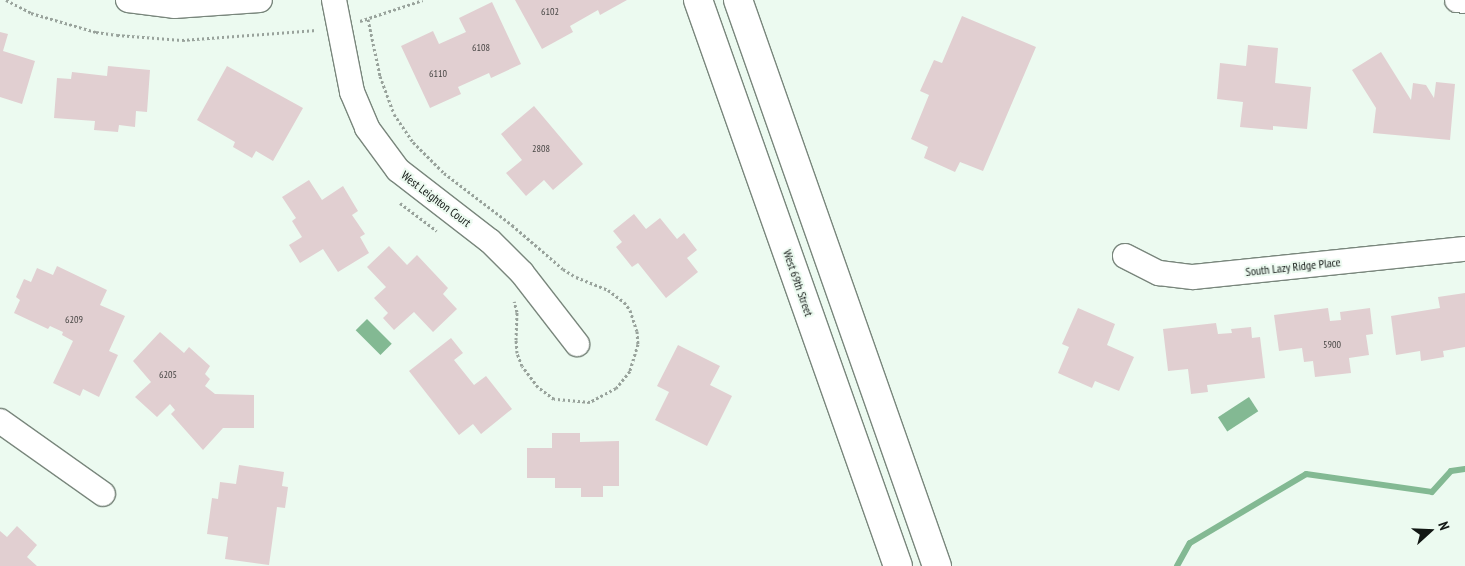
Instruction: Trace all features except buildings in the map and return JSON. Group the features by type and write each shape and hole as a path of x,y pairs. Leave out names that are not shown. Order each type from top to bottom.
{"main road":[{"name":"West 69th Street","path":"698,0 898,566"},
{"path":"738,0 937,566"}],"street":[{"path":"128,0 174,6 260,0"},
{"name":"West Leighton Court","path":"334,0 352,92 367,128 398,170 490,241 522,273 577,344"},
{"path":"1457,0 1465,1"},
{"name":"South Lazy Ridge Place","path":"1126,256 1159,272 1193,277 1465,249"},
{"path":"0,421 103,494"}],"shaded area":[{"path":"367,319 392,344 380,355 356,330"},
{"path":"1249,397 1258,411 1227,431 1218,417"}],"waterway":[{"path":"1177,566 1190,543 1306,474 1432,492 1451,471 1465,469"}]}
